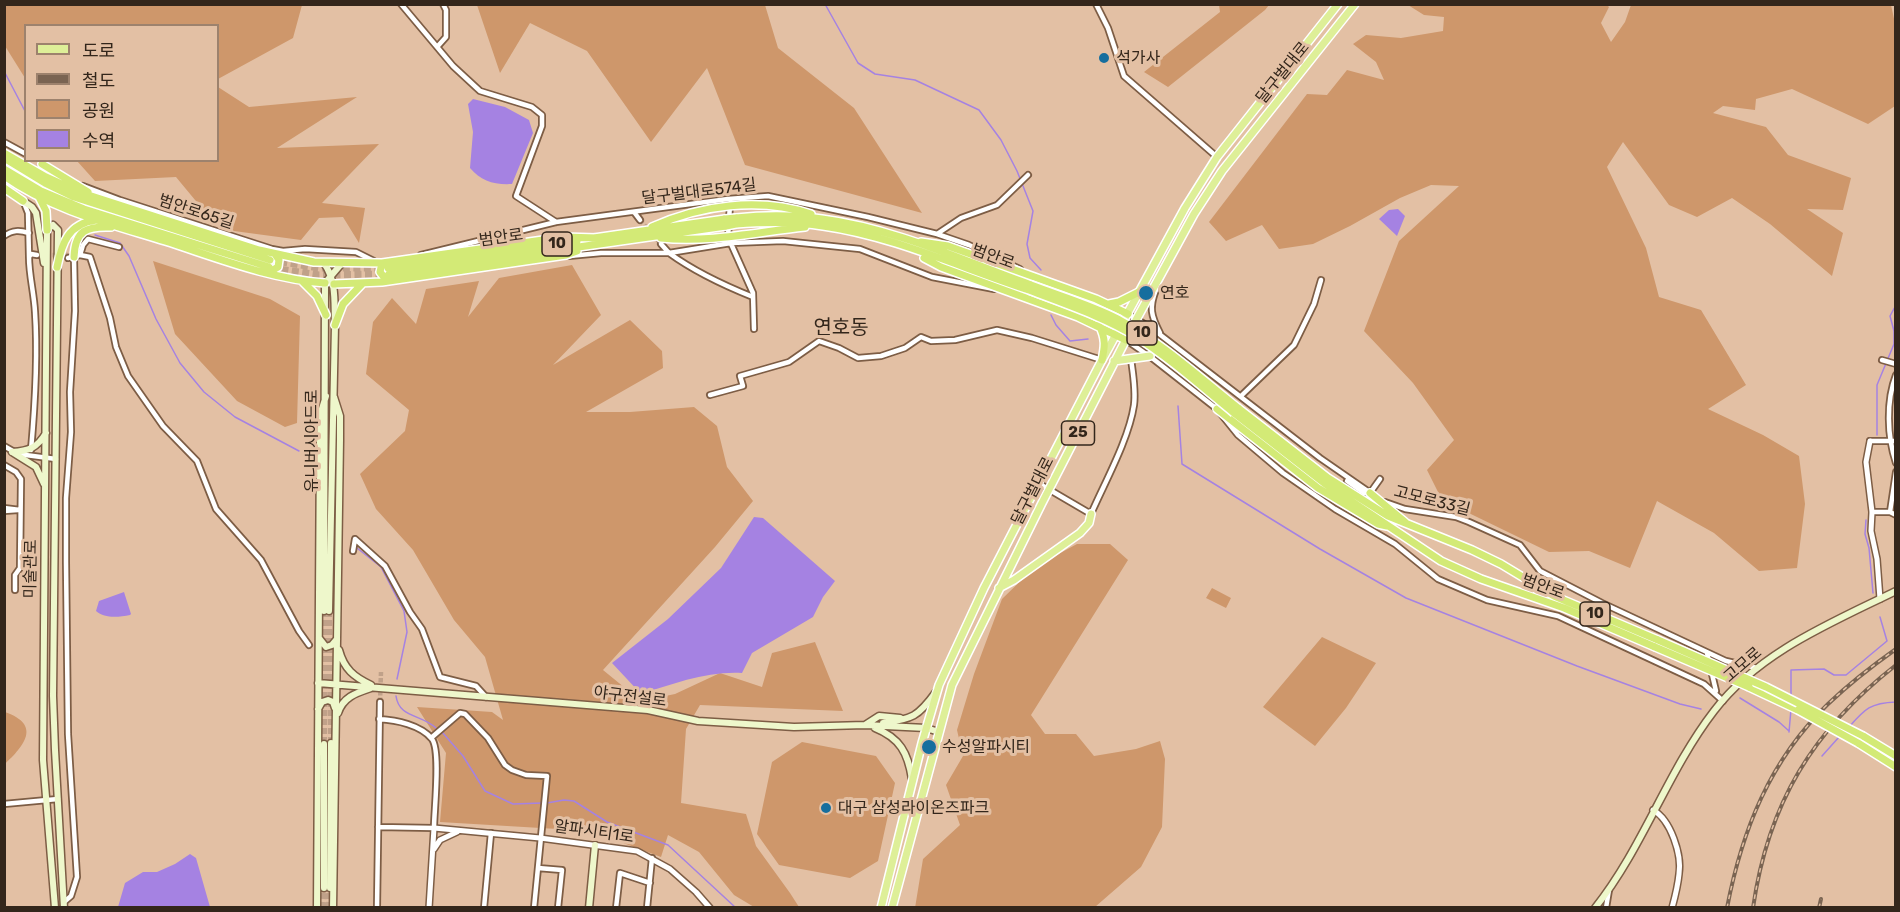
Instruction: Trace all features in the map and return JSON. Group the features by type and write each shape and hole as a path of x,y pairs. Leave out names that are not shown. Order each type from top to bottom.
{"highway":[{"path":"4,153 58,183 271,264 301,280 309,287 317,296 326,315"},
{"path":"4,158 38,180 74,197 271,264"},
{"path":"39,165 101,199"},
{"path":"4,169 48,194 84,209 271,264"},
{"path":"4,176 66,209 98,220 271,264 342,263 387,271 521,262 566,255 596,241"},
{"path":"4,189 23,201"},
{"path":"37,195 46,211 47,230"},
{"path":"647,233 668,220 730,202 799,210 824,222"},
{"name":"범안로","path":"387,271 774,215 869,229 1030,288 1101,319 1136,337 1328,478 1388,516 1472,549 1554,596 1896,756"},
{"path":"57,267 70,232 81,223 98,220"},
{"path":"647,233 675,239 730,240 824,222"},
{"path":"72,256 78,236 83,231 100,226 122,227"},
{"path":"334,325 343,304 362,284 387,271 564,237 596,241"},
{"path":"904,243 948,246 1107,304 1128,314"},
{"path":"904,243 940,267 1099,326 1125,340"},
{"path":"301,280 325,283"},
{"path":"334,284 362,284"},
{"path":"1107,304 1119,302 1140,292"},
{"path":"1099,326 1106,344 1102,360"},
{"path":"1217,409 1318,488 1378,524 1389,526"},
{"name":"범안로","path":"1236,410 1319,480 1441,561 1461,571 1657,644"},
{"path":"1370,493 1412,527"},
{"name":"범안로","path":"1860,740 1896,767"}],"main road":[{"name":"달구벌대로","path":"881,908 926,728 938,689 960,637 1102,360 1185,208 1217,157 1338,4"},
{"name":"달구벌대로","path":"892,908 952,685 1114,361 1166,263 1222,171 1355,4"},
{"path":"23,201 36,213 47,283"},
{"name":"미술관로","path":"55,908 43,760 47,230 53,225 57,229 53,696 64,905"},
{"name":"유니버시아드로","path":"324,263 332,274 334,284 334,397 327,611 325,283"},
{"path":"325,283 342,263"},
{"path":"325,283 334,284"},
{"path":"1114,361 1152,358"},
{"path":"317,907 320,439 321,412 326,396"},
{"path":"334,397 340,416 334,907"},
{"path":"46,418 50,422 56,420"},
{"path":"12,452 31,450 46,432"},
{"path":"12,452 36,467 45,490 54,490 56,495"},
{"path":"999,588 1014,580 1080,533 1089,523 1091,514"},
{"name":"고모로","path":"1595,908 1609,890 1693,742 1723,701 1757,668 1805,636 1896,591"},
{"path":"318,638 326,647 332,645 338,637"},
{"path":"337,645 348,671 374,687"},
{"name":"야구전설로","path":"318,683 648,710 699,722 794,727 926,728 939,732"},
{"path":"336,722 340,707 348,697 374,687"},
{"path":"867,726 909,718 922,711 938,689"},
{"path":"318,709 322,702 328,700 333,702 336,708"},
{"path":"867,726 892,736 902,745 910,762 913,782"},
{"path":"327,888 328,744"},
{"path":"589,908 595,845"}],"street":[{"path":"401,4 437,47 480,91 532,107 542,115 542,126 516,196 556,222"},
{"path":"437,47 446,37 446,10 443,4"},
{"path":"1099,6 1124,76 1217,157"},
{"path":"4,142 24,153"},
{"name":"범안로65길","path":"39,165 120,200 272,249 356,252"},
{"path":"937,234 961,219 998,205 1026,176"},
{"path":"27,193 23,201 28,213 29,276 35,311 31,450"},
{"name":"달구벌대로574길","path":"356,252 375,261 416,256 556,222 768,196 848,212 937,234 969,245 1047,282"},
{"path":"730,202 730,240 753,293 754,329"},
{"path":"634,212 640,220"},
{"path":"4,237 12,231 29,233"},
{"path":"64,905 71,896 77,876 68,734 66,560 66,498 75,311 72,256 88,239 119,247"},
{"path":"521,262 601,253 669,253 730,240 783,241 860,249 932,277 1008,292"},
{"path":"660,244 686,265 716,282 753,297"},
{"path":"29,256 37,257"},
{"path":"72,256 90,257 110,318 116,347 128,376 163,426 197,461 216,510 261,560 299,631 309,645"},
{"path":"1161,335 1153,321 1150,304 1166,263"},
{"path":"1241,396 1294,345 1314,304 1321,280"},
{"name":"고모로33길","path":"1128,314 1161,335 1281,428 1370,493 1396,507 1455,517 1520,545 1540,571 1707,653 1732,663 1757,668"},
{"path":"710,395 743,386 740,376 789,362 819,341 858,358 881,356 905,348 921,337 931,340 955,340 997,330 1032,338 1102,360"},
{"path":"1152,358 1157,338 1166,339"},
{"path":"1125,340 1165,367 1217,409 1238,435 1283,473 1335,509 1395,544 1438,579 1487,600 1558,616 1698,681 1723,701"},
{"path":"1165,367 1172,367 1184,358 1190,357"},
{"path":"1038,483 1091,514 1125,436 1134,407 1135,393 1131,359"},
{"path":"1884,361 1896,364"},
{"path":"1896,375 1889,405 1896,463"},
{"path":"1880,599 1877,559 1870,531 1872,512 1866,462 1870,441 1893,441"},
{"path":"4,446 12,452 56,459"},
{"path":"4,465 18,473 21,479 20,568 15,576 15,590"},
{"path":"1872,512 1893,513 1896,472"},
{"path":"1370,493 1380,480"},
{"path":"4,509 19,510"},
{"path":"353,551 355,538 385,566 410,612 422,628 440,677 476,686 486,697"},
{"path":"55,556 66,560"},
{"path":"1707,653 1717,694"},
{"path":"1698,681 1707,679 1712,674"},
{"path":"377,908 380,702"},
{"path":"431,738 460,713 465,714 488,738 505,765 526,775 547,776 534,908"},
{"path":"380,719 412,726 431,738 436,751 429,908"},
{"path":"4,804 58,799"},
{"path":"1653,810 1659,813 1668,825 1675,841 1680,872 1672,908"},
{"path":"378,827 434,828"},
{"name":"알파시티1로","path":"434,828 623,848 652,858 678,875 710,908"},
{"path":"432,853 440,840 462,830"},
{"path":"484,908 491,833"},
{"path":"647,908 652,858"},
{"path":"538,868 562,870 558,908"},
{"path":"616,908 620,873 650,883"},
{"path":"1606,908 1609,890"}],"green space":[{"path":"5,4 302,4 293,38 219,78 219,24 24,24 24,76 5,46"},
{"path":"477,5 765,5 778,48 854,108 922,213 745,165 707,68 651,142 587,51 530,23 500,73"},
{"path":"1219,5 1269,5 1168,87 1144,72 1220,12"},
{"path":"1408,5 1607,5 1609,7 1601,23 1611,42 1625,22 1631,5 1891,5 1896,28 1895,106 1868,124 1792,89 1756,99 1755,110 1723,106 1713,113 1766,127 1788,155 1851,178 1843,210 1807,209 1843,233 1832,276 1770,224 1732,198 1697,217 1669,205 1623,142 1607,167 1646,248 1659,297 1701,310 1746,385 1708,409 1763,435 1799,456 1805,504 1797,568 1759,571 1714,533 1657,501 1630,568 1589,551 1549,552 1442,500 1427,470 1454,440 1413,383 1364,331 1399,241 1459,186 1431,185 1400,198 1313,244 1279,249 1262,225 1226,241 1209,222 1307,94 1327,95 1347,70 1384,80 1376,62 1353,44 1366,35 1401,38 1443,31 1444,17 1424,15"},
{"path":"219,88 249,107 357,97 277,148 379,144 322,203 365,208 359,243 343,217 319,218 301,240 234,231 200,206 176,177 95,181 78,162 219,162"},
{"path":"153,261 270,299 300,316 297,423 285,427 237,401 175,334"},
{"path":"572,265 601,315 553,365 630,320 662,351 663,368 586,412 630,412 694,407 717,426 727,467 753,501 715,547 603,670 641,701 675,694 720,673 762,687 772,653 815,642 843,711 700,705 686,729 681,803 746,814 756,846 799,907 754,907 734,895 699,852 668,835 661,857 591,831 440,822 446,753 417,707 492,712 503,720 485,657 454,620 413,550 376,509 360,474 405,431 409,410 366,374 373,322 392,298 416,324 426,289 479,281 468,317 499,278"},
{"path":"1077,544 1110,544 1128,560 1031,715 1045,734 1076,734 1094,756 1136,749 1160,741 1165,759 1162,827 1141,867 1095,907 915,908 923,859 960,825 946,785 963,756 957,730 974,674 1002,599 1036,566"},
{"path":"1212,588 1231,598 1226,608 1206,598"},
{"path":"1322,637 1376,663 1346,708 1315,746 1263,707"},
{"path":"5,712 23,723 26,736 18,750 5,764"},
{"name":"대구 삼성라이온즈파크","path":"802,742 876,756 895,783 878,861 850,878 779,865 757,834 772,762"}],"water":[{"path":"473,99 505,107 529,120 533,133 512,184 488,181 470,168 473,132 468,104"},
{"path":"1398,209 1405,216 1397,236 1379,219 1389,210"},
{"path":"754,517 763,518 835,581 823,597 813,617 752,653 742,673 703,676 641,694 612,663 668,619 721,568"},
{"path":"124,592 130,615 108,616 96,611 99,601"},
{"path":"190,854 196,858 210,907 118,907 125,883 143,872 157,872 175,864"}],"waterway":[{"path":"825,4 858,63 875,74 915,80 979,110 1001,140 1017,171 1033,211 1027,244 1030,258 1041,270"},
{"path":"4,71 24,109"},
{"path":"55,168 69,176"},
{"path":"95,235 120,243 129,256 156,319 180,363 204,392 235,417 299,451"},
{"path":"1877,435 1877,385 1894,344 1894,331 1890,316 1896,305"},
{"path":"1051,315 1056,325 1070,341 1088,339"},
{"path":"1178,406 1182,464 1320,549 1406,598 1577,666 1680,704 1701,709"},
{"path":"1866,520 1865,534 1869,548 1873,593"},
{"path":"357,548 381,567 404,611 407,632 397,679"},
{"path":"1791,696 1791,670 1824,669 1834,675 1846,675 1887,641 1880,617"},
{"path":"396,696 401,708 436,728"},
{"path":"1740,698 1779,722 1789,731"},
{"path":"1849,727 1869,708 1896,702"},
{"path":"1789,732 1791,709"},
{"path":"442,732 463,756 485,791 513,804 542,803"},
{"path":"1822,756 1839,737"},
{"path":"547,803 574,801 607,822 668,845 736,908"}],"tunnel":[{"path":"640,220 661,244"},
{"path":"46,255 68,255"},
{"path":"270,260 319,268 386,268"},
{"path":"271,268 319,275 386,274"},
{"path":"324,611 324,744"},
{"path":"329,611 331,743"},
{"path":"380,702 381,672"},
{"path":"323,908 324,888"},
{"path":"329,908 330,888"}],"railway":[{"path":"1727,908 1733,879 1750,824 1761,798 1790,749 1828,704 1896,649"},
{"path":"1753,908 1760,870 1770,835 1783,802 1799,772 1818,743 1841,716 1896,665"},
{"path":"1819,908 1821,899"}],"place":[{"name":"석가사","path":"1104,58"},
{"name":"연호","path":"1146,293"},
{"name":"수성알파시티","path":"929,747"},
{"name":"대구 삼성라이온즈파크","path":"826,808"}],"district":[{"name":"연호동","path":"841,328"}]}
